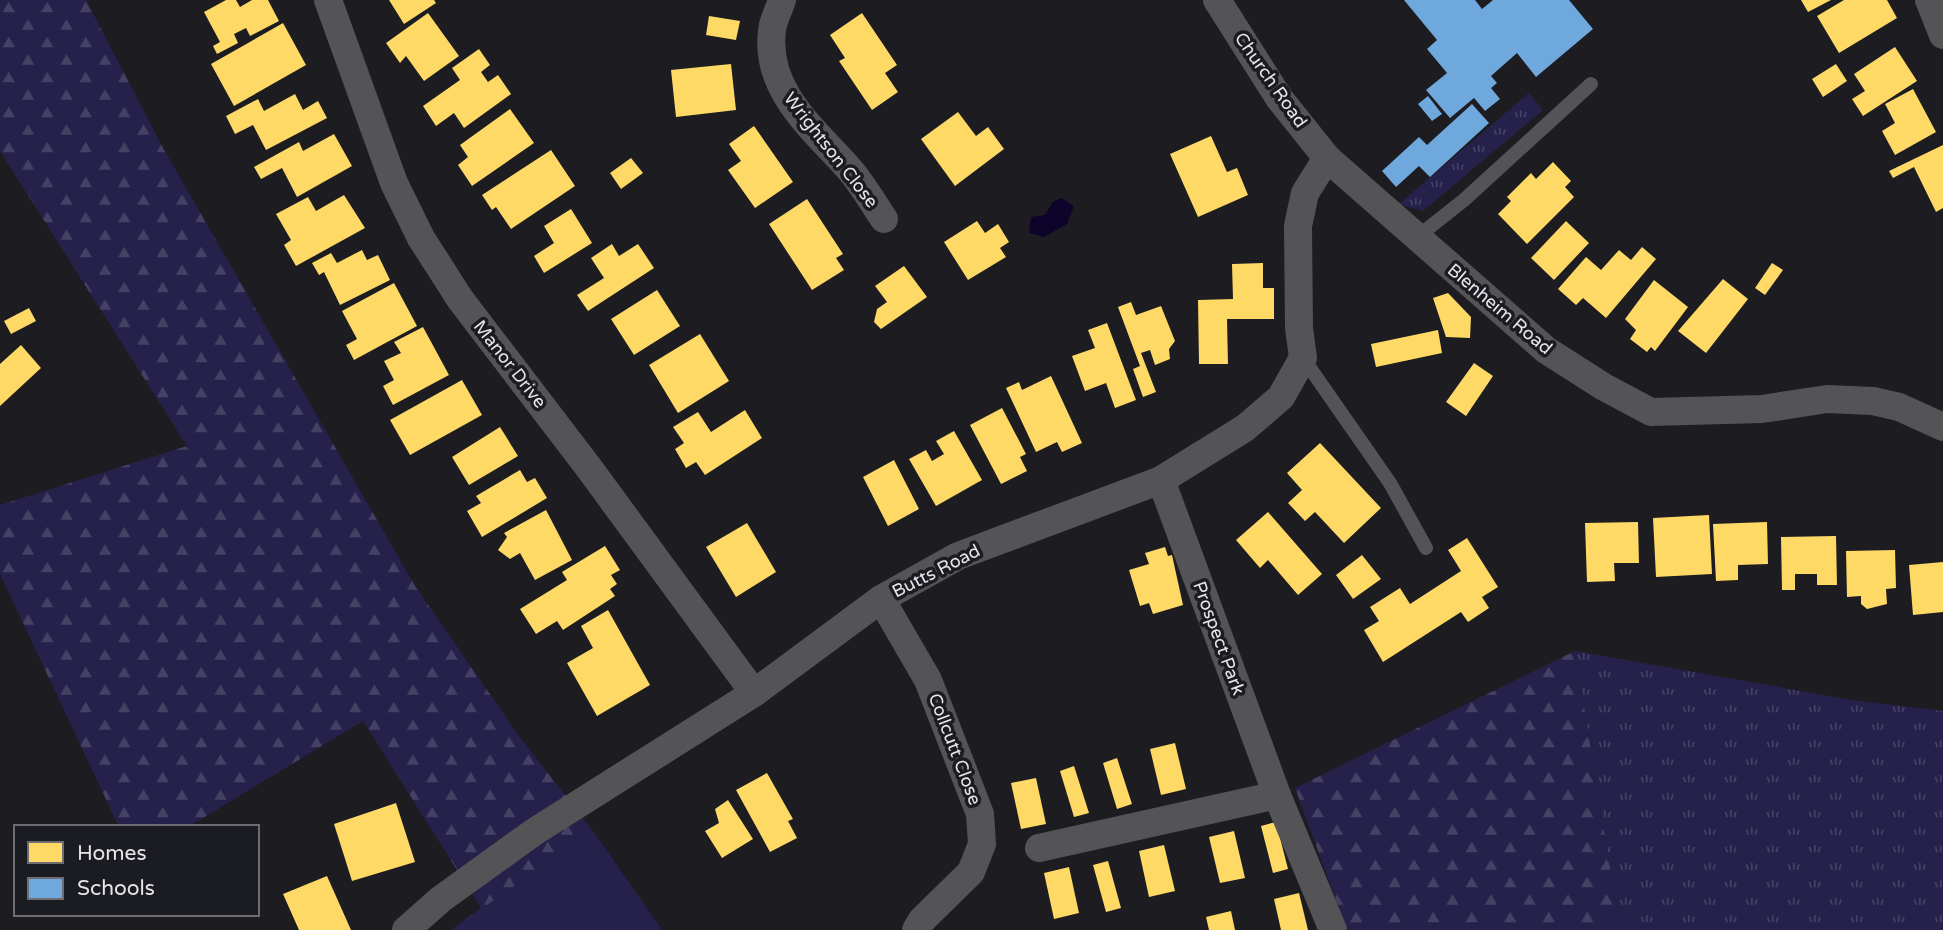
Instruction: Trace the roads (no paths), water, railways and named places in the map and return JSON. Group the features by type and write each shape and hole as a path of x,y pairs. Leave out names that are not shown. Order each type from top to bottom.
{"street":[{"name":"Manor Drive","path":"328,0 394,183 421,238 460,299 589,468 754,693"},
{"name":"Wrightson Close","path":"782,0 772,30 773,61 783,93 808,126 852,172 884,219"},
{"name":"Church Road","path":"1217,0 1279,98 1327,158"},
{"path":"1929,0 1943,35"},
{"name":"Blenheim Road","path":"1327,158 1546,350 1651,412 1762,409 1826,399 1873,401 1899,407 1943,427"},
{"path":"1303,358 1299,328 1298,226 1305,193 1327,158"},
{"name":"Butts Road","path":"406,930 441,900 534,832 754,693 881,599 958,556 1161,480 1245,428 1280,397 1303,358"},
{"name":"Prospect Park","path":"1161,480 1278,795 1333,930"},
{"name":"Collcutt Close","path":"881,599 929,680 980,814 982,844 971,872 922,920 916,930"},
{"path":"1039,848 1278,795"}],"lane":[{"path":"1416,238 1464,201 1591,84"},
{"path":"1303,358 1390,483 1426,548"}]}
